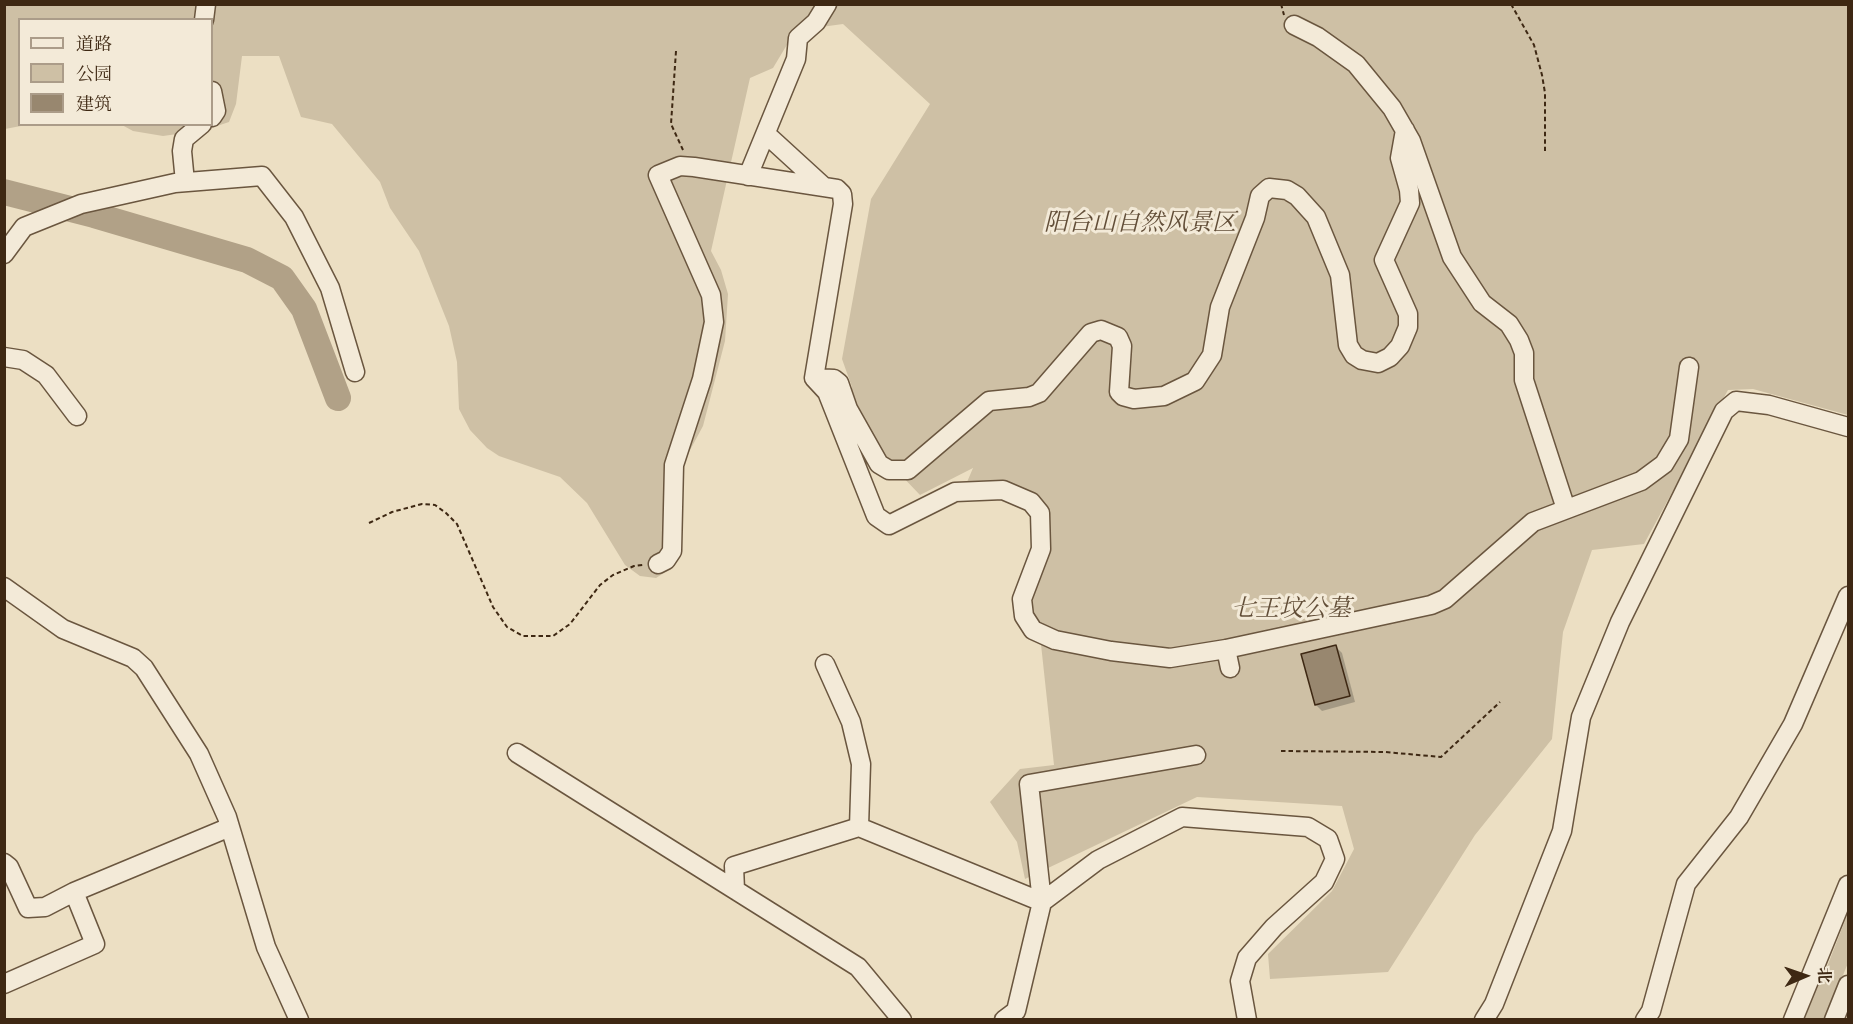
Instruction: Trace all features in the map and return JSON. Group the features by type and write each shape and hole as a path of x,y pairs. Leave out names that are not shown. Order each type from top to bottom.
{"street":[{"path":"748,176 796,59 798,38 816,22 827,4"},
{"path":"1294,25 1318,37 1356,64 1392,108 1405,130 1411,141 1452,257 1482,303 1509,324 1519,340 1524,353 1524,380 1566,509"},
{"path":"213,96 216,111 213,116"},
{"path":"185,182 182,151 184,139 200,126"},
{"path":"814,378 834,379 839,383 848,409 879,464 890,470 908,470 989,401 1029,397 1039,393 1091,333 1101,330 1118,337 1122,346 1119,392 1123,396 1134,399 1164,396 1195,381 1212,355 1220,307 1255,218 1260,196 1269,188 1287,190 1316,217 1340,275 1348,345 1354,355 1362,360 1378,363 1390,357 1400,346 1408,327 1408,314 1384,260 1410,203 1409,190 1401,170 1400,158 1405,130"},
{"path":"766,134 824,187"},
{"path":"658,564 666,560 672,550 674,465 702,379 714,322 711,295 658,175 680,166 694,167 837,189 842,194 843,204 814,378"},
{"path":"4,254 24,227 81,204 185,182 262,176 294,217 330,288 355,372"},
{"path":"4,357 23,360 46,375 76,416"},
{"path":"814,378 827,392 876,516 890,525 955,492 1002,490 1031,502 1040,513 1041,549 1022,599 1024,616 1033,630 1055,640 1111,651 1170,658 1226,649 1431,605 1445,599 1533,522 1583,505 1641,481 1664,464 1679,439 1689,367"},
{"path":"1484,1020 1494,1004 1562,831 1581,717 1620,622 1724,411 1736,401 1769,405 1848,427"},
{"path":"4,587 63,628 133,658 144,668 199,754 230,827 266,947 299,1020"},
{"path":"1644,1020 1652,1011 1686,884 1739,817 1793,724 1848,596"},
{"path":"1226,649 1230,668"},
{"path":"825,664 850,722 861,764 859,827"},
{"path":"516,753 858,967 902,1020"},
{"path":"1004,1020 1016,1011 1042,902 1029,784 1196,754"},
{"path":"1042,902 1098,860 1182,817 1308,827 1328,839 1335,859 1324,882 1274,927 1247,958 1240,981 1247,1020"},
{"path":"4,863 9,867 28,908 45,907 74,892 230,827"},
{"path":"735,890 734,866 859,827 1042,902"},
{"path":"1794,1020 1848,885"},
{"path":"4,984 95,944 74,892"},
{"path":"1834,1020 1848,985"}],"path":[{"path":"1511,4 1534,45 1542,75 1545,93 1545,151"},
{"path":"676,51 671,124 679,144 694,167"},
{"path":"369,523 392,512 422,504 435,505 446,513 457,524 493,607 507,627 522,636 553,636 570,624 600,585 613,575 634,566 658,564"},
{"path":"1281,751 1385,752 1441,757 1500,702"}],"green space":[{"path":"5,5 1848,5 1848,415 1753,389 1728,390 1644,544 1592,550 1563,632 1552,739 1475,835 1388,972 1270,979 1268,954 1332,891 1354,849 1342,806 1197,797 1025,879 1017,842 990,802 1020,769 1054,765 1040,635 1025,631 1034,552 1030,507 1008,493 962,494 973,468 920,495 898,472 884,474 852,408 852,387 842,359 871,199 930,104 843,24 799,30 773,68 750,78 711,251 721,270 728,294 725,341 703,426 689,452 679,478 675,551 667,571 656,578 640,576 625,565 587,503 560,477 499,456 487,448 470,430 459,409 457,362 449,326 419,251 390,208 380,182 332,124 301,117 279,56 242,56 236,104 229,122 205,130 163,136 133,131 124,126 213,126 213,18 18,18 18,126 21,126 5,129"},
{"path":"1848,893 1848,913 1844,903"},
{"path":"1848,913 1848,963 1825,1019 1798,1020 1814,978 1825,972"}],"building":[{"path":"1336,645 1350,696 1315,705 1301,654"}],"waterway":[{"path":"4,192 94,215 247,260 282,278 304,309 338,398"}],"park label":[{"name":"阳台山自然风景区","path":"1140,225"},
{"name":"七王坟公墓","path":"1291,611"}]}
